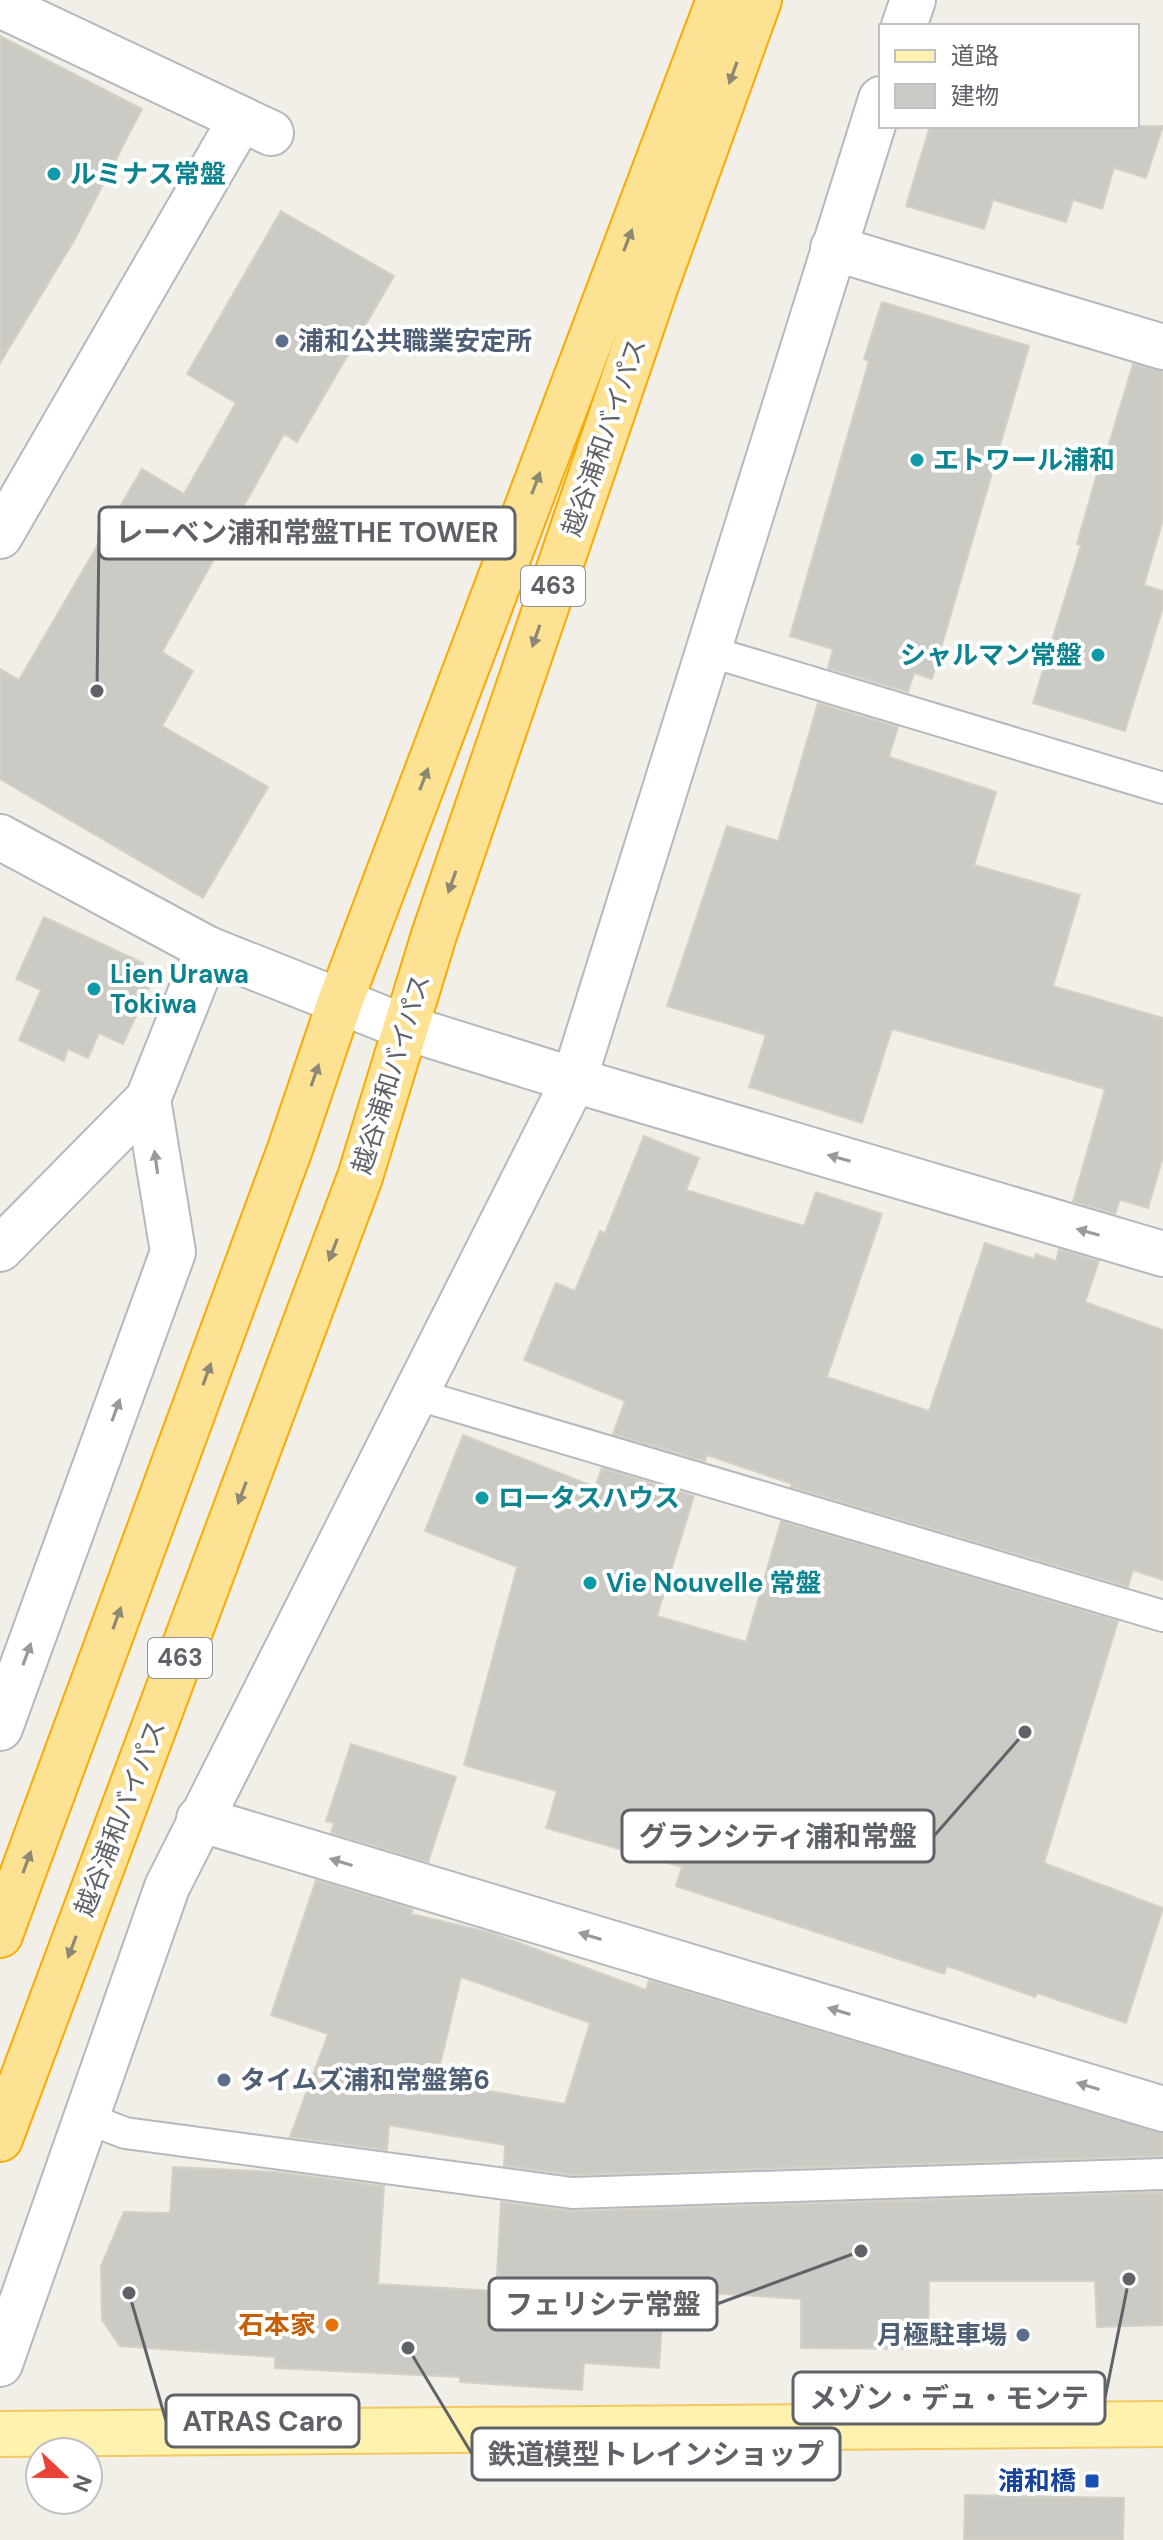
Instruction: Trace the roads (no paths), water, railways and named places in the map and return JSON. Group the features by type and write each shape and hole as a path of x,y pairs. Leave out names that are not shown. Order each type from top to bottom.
{"highway":[{"name":"越谷浦和バイパス","path":"0,1935 290,1149 340,1002 719,0"},
{"name":"越谷浦和バイパス","path":"0,2139 360,1177 434,935 604,438 759,0"}],"main road":[{"path":"0,2434 1163,2424"}],"street":[{"path":"905,24 913,0"},
{"path":"0,5 256,126 0,536"},
{"path":"0,2364 167,1887 574,1080 879,105"},
{"path":"833,248 1163,347"},
{"path":"0,837 208,949 407,1028 1163,1254"},
{"path":"0,1249 148,1099 208,949"},
{"path":"0,1728 173,1252 148,1099"},
{"path":"199,1819 1163,2109"}],"lane":[{"path":"708,651 1163,788"},
{"path":"415,1394 1163,1616"},
{"path":"84,2117 125,2133 572,2193 1163,2174"}],"place":[{"name":"ルミナス常盤","path":"54,174"},
{"name":"浦和公共職業安定所","path":"282,341"},
{"name":"エトワール浦和","path":"917,460"},
{"name":"シャルマン常盤","path":"1098,655"},
{"name":"レーベン浦和常盤THE TOWER","path":"97,691"},
{"name":"Lien Urawa Tokiwa","path":"94,989"},
{"name":"ロータスハウス","path":"482,1498"},
{"name":"Vie Nouvelle 常盤","path":"590,1583"},
{"name":"グランシティ浦和常盤","path":"1025,1732"},
{"name":"タイムズ浦和常盤第6","path":"224,2080"},
{"name":"フェリシテ常盤","path":"861,2251"},
{"name":"メゾン・デュ・モンテ","path":"1129,2279"},
{"name":"ATRAS Caro","path":"129,2293"},
{"name":"石本家","path":"332,2325"},
{"name":"月極駐車場","path":"1023,2335"},
{"name":"鉄道模型トレインショップ","path":"408,2348"},
{"name":"浦和橋","path":"1092,2481"}]}
